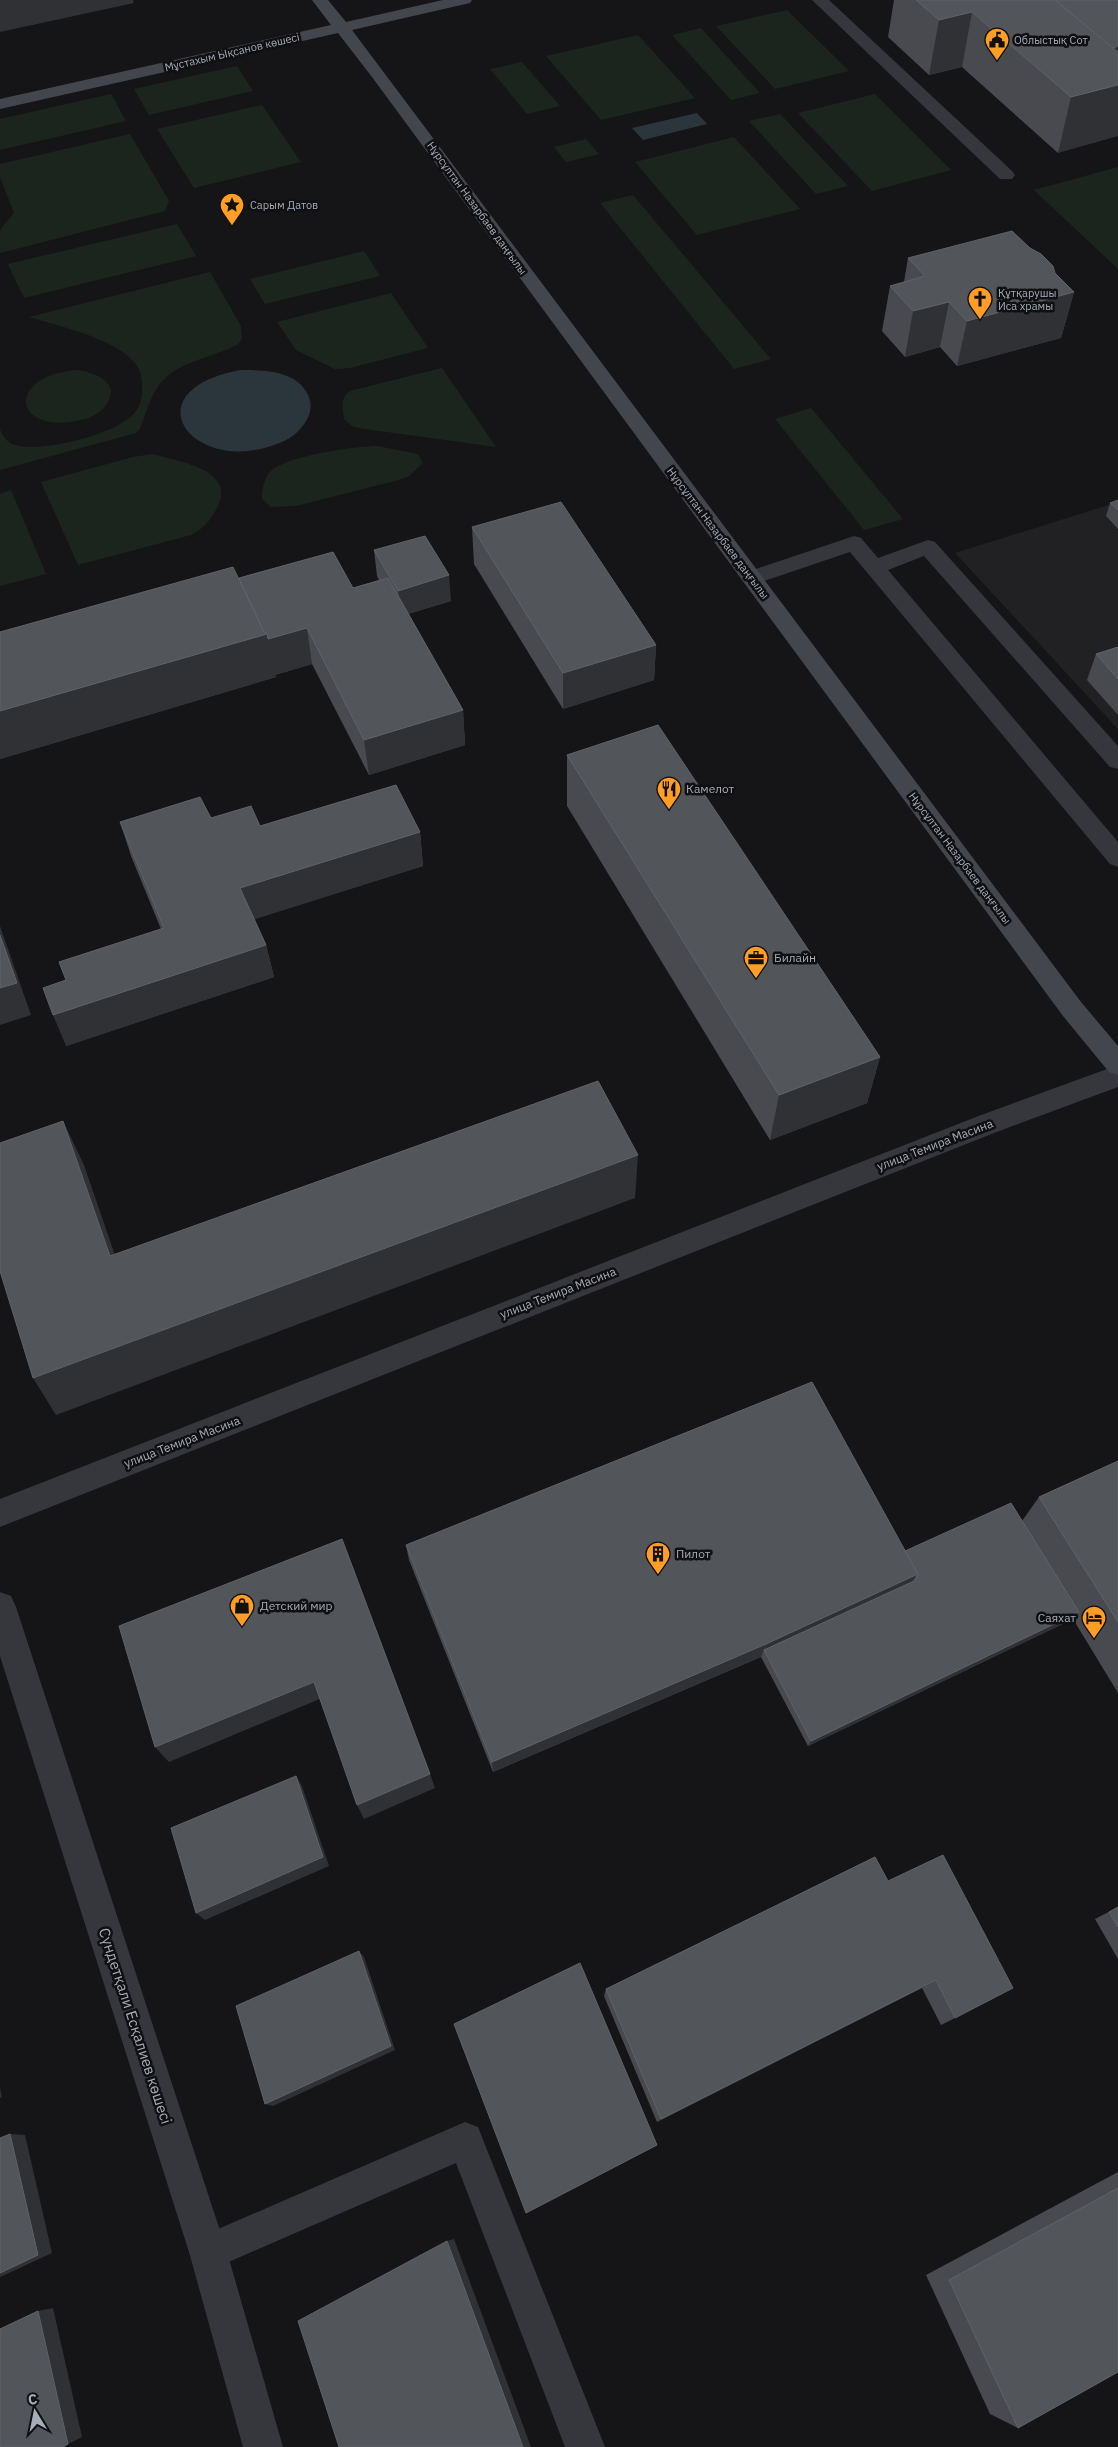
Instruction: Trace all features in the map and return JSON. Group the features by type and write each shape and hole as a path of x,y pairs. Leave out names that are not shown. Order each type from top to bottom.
{"main road":[{"name":"Нұрсұлтан Назарбаев даңғылы","path":"320,0 342,27 1072,1009 1118,1064"},
{"name":"Мұстахым Ықсанов көшесі","path":"0,104 464,0"}],"street":[{"path":"820,0 1006,175"},
{"path":"752,578 854,544 1118,858"},
{"path":"874,567 928,547 1118,760"},
{"name":"улица Темира Масина","path":"0,1513 985,1125 1118,1076"},
{"name":"Сүндетқали Есқалиев көшесі","path":"0,1607 208,2252 263,2447"},
{"path":"208,2252 465,2140 586,2447"}],"shaded area":[{"path":"787,10 849,71 775,89 716,26"},
{"path":"701,28 760,93 731,100 672,35"},
{"path":"638,35 695,98 601,120 546,56"},
{"path":"522,62 560,106 527,114 490,69"},
{"path":"237,66 253,91 149,115 134,89"},
{"path":"111,94 126,121 0,150 0,119"},
{"path":"875,94 951,170 872,191 798,113"},
{"path":"262,105 301,162 194,188 157,129"},
{"path":"697,113 707,124 643,140 632,128"},
{"path":"780,114 848,186 816,194 749,121"},
{"path":"130,134 169,201 165,211 0,253 0,230 14,213 0,177 0,164"},
{"path":"734,137 800,209 697,235 635,162"},
{"path":"586,139 599,154 566,162 554,147"},
{"path":"1118,167 1118,269 1034,190"},
{"path":"633,195 771,359 734,369 600,203"},
{"path":"177,224 196,256 24,298 8,264"},
{"path":"364,251 380,276 265,304 250,279"},
{"path":"210,272 241,326 242,339 238,344 190,363 169,375 161,382 150,401 140,429 136,433 0,470 0,429 10,443 27,447 80,440 114,427 128,419 136,411 141,398 141,375 138,367 128,356 94,337 29,317"},
{"path":"391,293 428,348 350,368 335,369 296,350 277,322"},
{"path":"442,368 496,447 358,428 352,426 344,419 343,400 350,391"},
{"path":"78,370 99,377 109,385 110,397 100,411 93,416 77,421 55,422 39,419 29,411 26,401 29,391 39,381 55,374"},
{"path":"240,370 278,373 296,381 303,387 310,400 310,413 294,435 283,442 271,446 242,451 217,448 197,439 184,426 181,410 187,395 207,380"},
{"path":"811,408 903,519 864,530 775,419"},
{"path":"378,446 417,454 421,458 422,464 409,476 398,480 296,506 271,507 262,499 266,478 277,467 321,453"},
{"path":"153,454 190,464 212,476 219,484 221,495 212,517 200,530 191,535 78,565 41,482 133,457"},
{"path":"11,490 46,574 0,586 0,494"},
{"path":"1118,502 1118,729 955,553"}],"building":[{"path":"916,0 1055,0 1118,52 1118,85 1071,97 972,12 939,20"},
{"path":"1055,0 1118,0 1118,46 1113,48"},
{"path":"1012,231 1030,248 1041,254 1053,266 1055,273 1074,292 967,321 949,302 913,311 890,286 925,276 908,258"},
{"path":"1118,500 1118,510 1110,503"},
{"path":"561,502 656,645 563,673 472,527"},
{"path":"425,536 449,575 398,591 374,550"},
{"path":"333,552 353,588 388,578 463,710 364,740 307,628 268,639 239,578"},
{"path":"233,567 264,632 267,634 0,711 0,632"},
{"path":"1118,647 1118,679 1096,654"},
{"path":"658,725 880,1057 779,1095 567,755"},
{"path":"396,785 420,832 240,888 266,945 53,1015 43,988 66,980 59,962 164,928 120,822 200,797 211,818 251,806 260,826"},
{"path":"0,935 17,983 0,988"},
{"path":"598,1081 638,1155 33,1378 0,1271 0,1143 63,1121 110,1256"},
{"name":"Пилот","path":"812,1382 918,1574 766,1644 492,1762 406,1545"},
{"path":"1118,1461 1118,1622 1039,1497"},
{"path":"1011,1503 1079,1612 811,1741 764,1650 914,1581 918,1574 905,1551"},
{"path":"342,1539 430,1774 357,1805 314,1682 155,1747 119,1626"},
{"path":"296,1776 323,1857 196,1913 171,1828"},
{"path":"943,1855 1013,1988 955,2018 936,1980 661,2119 606,1989 875,1857 888,1881"},
{"path":"1118,1907 1118,1927 1109,1912"},
{"path":"359,1951 391,2046 265,2104 236,2006"},
{"path":"580,1963 657,2145 526,2213 454,2024"},
{"path":"10,2134 38,2255 0,2273 0,2138"},
{"path":"1118,2188 1118,2372 1018,2428 949,2280"},
{"path":"447,2241 523,2447 339,2447 298,2321"},
{"path":"38,2311 68,2444 63,2447 0,2447 0,2329"}],"place":[{"name":"Облыстық Сот","path":"997,61"},
{"name":"Сарым Датов","path":"232,226"},
{"name":"Құтқарушы Иса храмы","path":"980,320"},
{"name":"Камелот","path":"669,810"},
{"name":"Билайн","path":"756,979"},
{"name":"Пилот","path":"658,1575"},
{"name":"Детский мир","path":"242,1627"},
{"name":"Саяхат","path":"1094,1639"}]}
